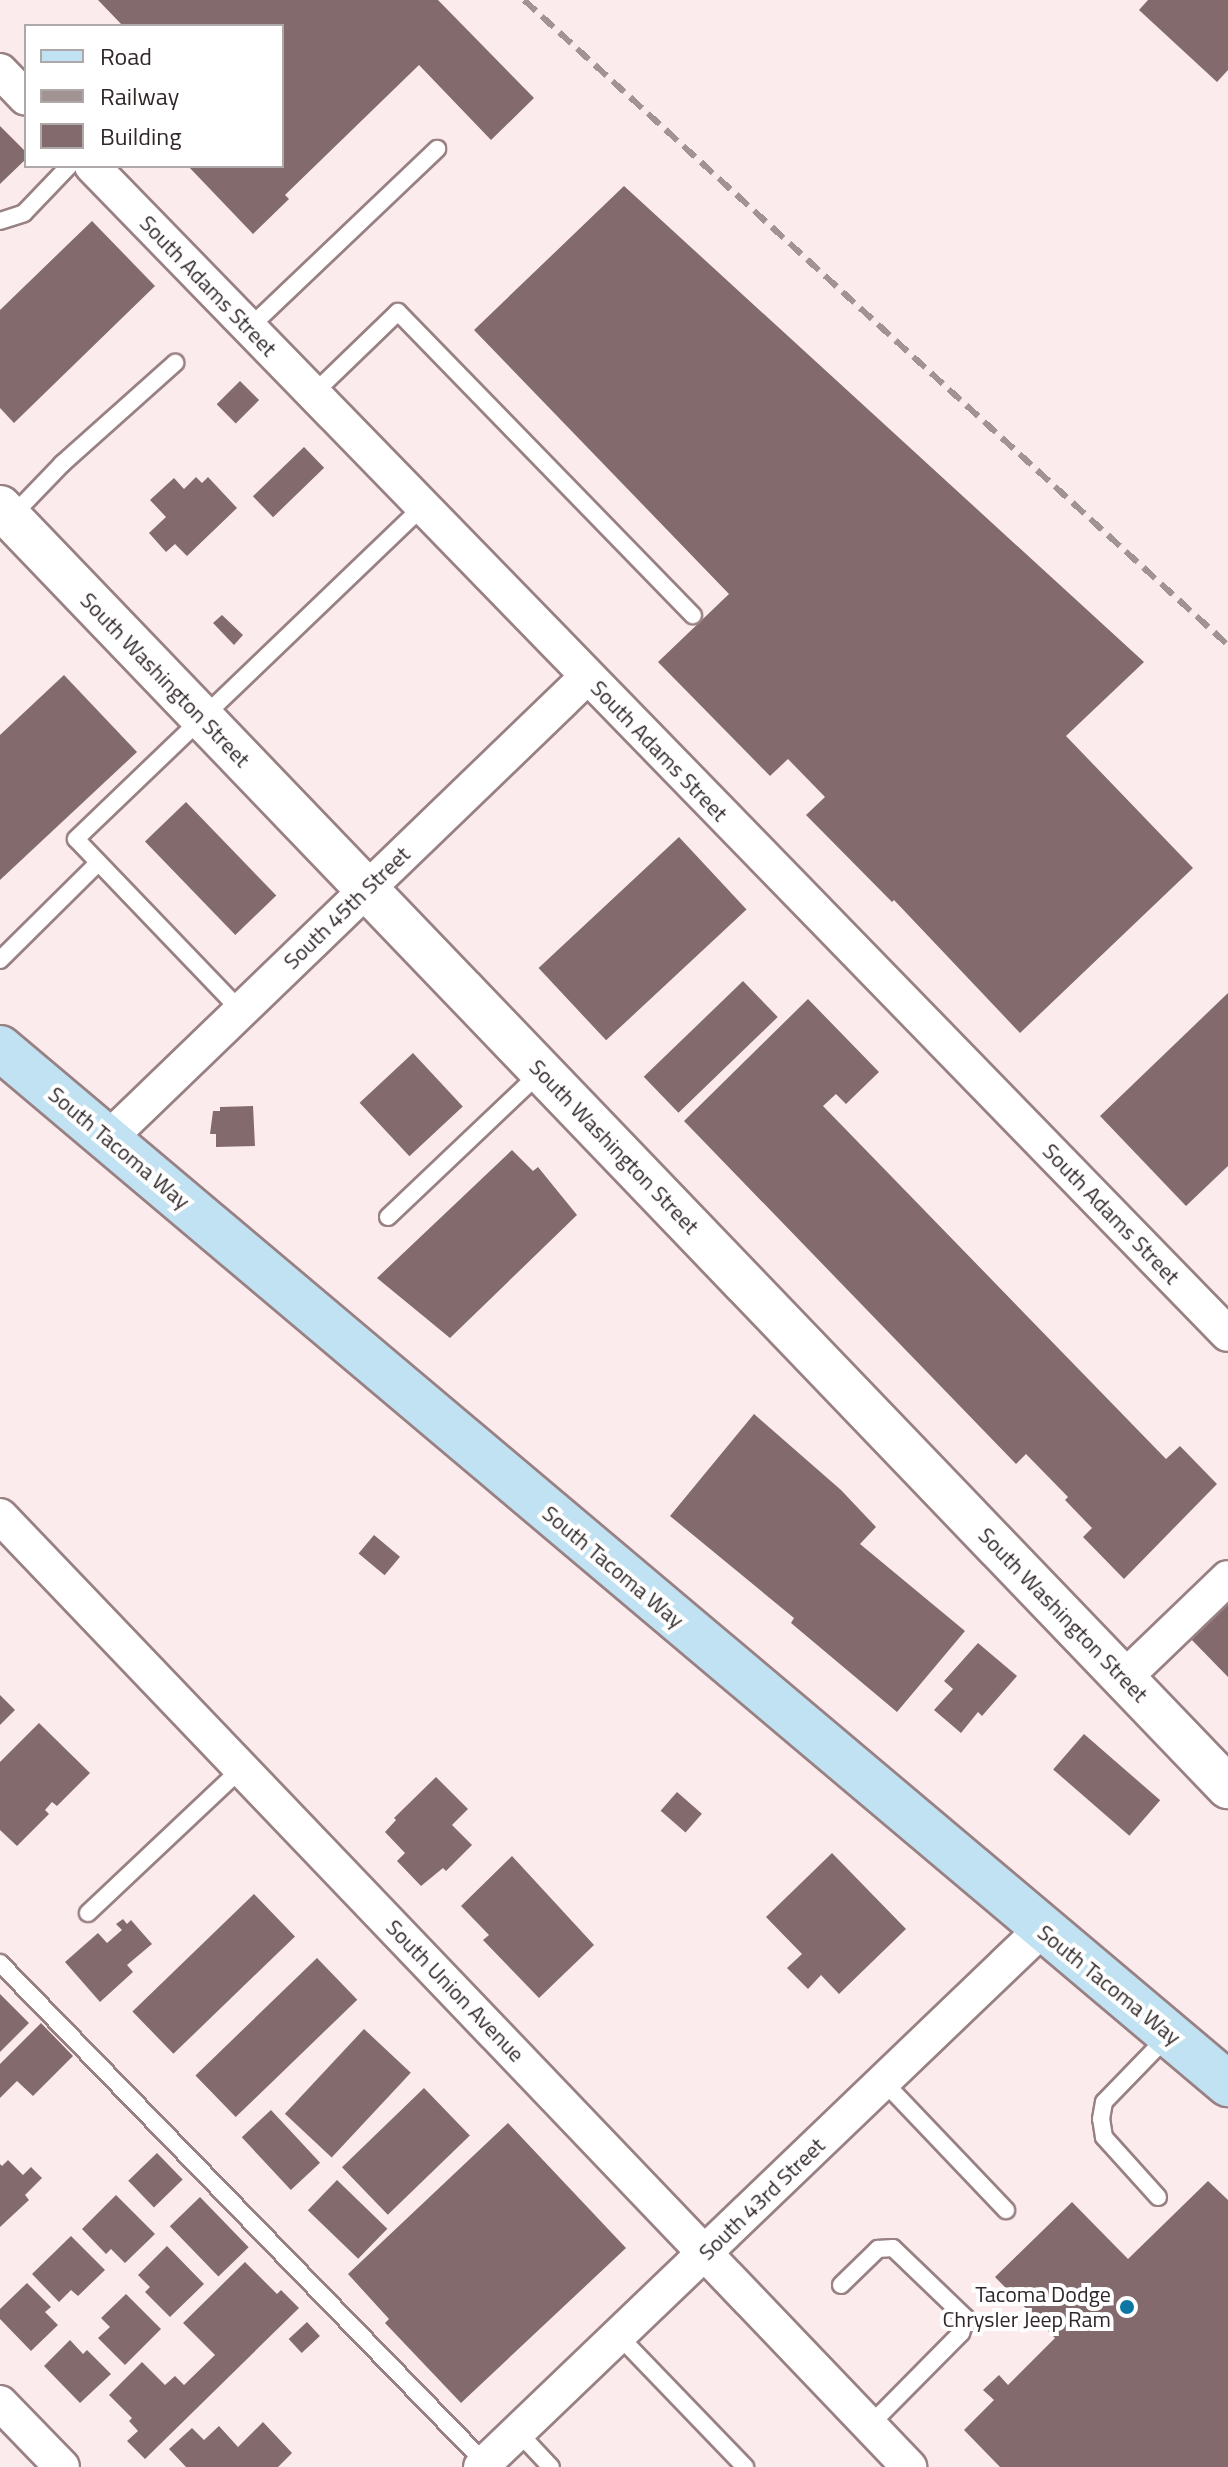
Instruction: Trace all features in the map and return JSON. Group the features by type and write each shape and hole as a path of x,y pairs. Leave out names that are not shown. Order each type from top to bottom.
{"main road":[{"name":"South Tacoma Way","path":"0,1048 1041,1930 1228,2084"}],"street":[{"path":"0,71 24,96"},
{"name":"South Adams Street","path":"94,168 1228,1334"},
{"name":"South Washington Street","path":"5,512 364,890 542,1071 1228,1787"},
{"name":"South 45th Street","path":"108,1139 587,677"},
{"name":"South Union Avenue","path":"0,1516 909,2467"},
{"path":"1124,1678 1228,1578"},
{"name":"South 43rd Street","path":"485,2466 1041,1930"},
{"path":"0,2403 62,2467"}],"lane":[{"path":"249,328 437,149"},
{"path":"0,221 24,213 67,168"},
{"path":"313,394 398,312 693,615"},
{"path":"5,512 175,363"},
{"path":"241,1011 76,839 422,507"},
{"path":"0,960 98,863"},
{"path":"388,1217 542,1071"},
{"path":"88,1913 242,1768"},
{"path":"0,1963 485,2466"},
{"path":"1158,2197 1104,2137 1101,2119 1104,2102 1170,2034"},
{"path":"884,2082 1006,2210"},
{"path":"841,2285 878,2249 893,2248 966,2318 961,2333 869,2426"},
{"path":"619,2336 745,2467"},
{"path":"518,2432 551,2467"}],"building":[{"path":"98,0 438,0 534,98 491,140 419,65 285,195 289,199 253,234 190,168 284,168 284,24 121,24"},
{"path":"1148,0 1228,0 1228,70 1217,82 1139,10"},
{"path":"0,126 24,150 24,161 0,184"},
{"path":"624,186 1144,662 1066,736 1193,868 1020,1033 894,900 892,902 806,815 825,797 788,759 770,776 658,662 729,594 474,330"},
{"path":"92,221 155,286 14,423 0,408 0,310"},
{"path":"240,381 259,400 236,423 217,404"},
{"path":"304,447 324,468 273,517 253,496"},
{"path":"196,477 202,483 208,477 237,508 187,556 175,544 166,552 149,533 166,517 150,500 174,478 184,489"},
{"path":"222,615 243,635 234,645 213,623"},
{"path":"64,675 137,752 0,880 0,735"},
{"path":"186,802 276,896 235,935 145,842"},
{"path":"679,837 747,909 606,1040 539,968"},
{"path":"743,981 778,1017 678,1113 644,1077"},
{"path":"1228,993 1228,1166 1186,1206 1100,1116"},
{"path":"808,999 879,1072 846,1104 836,1094 823,1106 1166,1459 1180,1446 1217,1484 1124,1579 1083,1537 1092,1528 1065,1500 1068,1497 1026,1454 1016,1464 684,1121"},
{"path":"413,1053 463,1106 409,1156 360,1103"},
{"path":"253,1106 255,1146 216,1147 216,1134 210,1134 213,1111 220,1111 220,1107"},
{"path":"512,1150 533,1171 538,1167 577,1215 450,1338 377,1278"},
{"path":"754,1414 841,1490 876,1527 860,1544 965,1631 897,1712 791,1623 794,1618 670,1516"},
{"path":"374,1535 400,1557 385,1575 359,1553"},
{"path":"1228,1598 1228,1677 1189,1637"},
{"path":"978,1643 1017,1676 982,1716 978,1712 961,1733 934,1710 953,1689 944,1681"},
{"path":"0,1695 15,1710 0,1725"},
{"path":"39,1723 90,1773 57,1806 52,1802 45,1810 49,1814 17,1846 0,1830 0,1762"},
{"path":"1084,1734 1160,1800 1129,1836 1053,1769"},
{"path":"436,1777 468,1809 452,1825 472,1845 446,1871 443,1868 421,1886 397,1861 405,1853 385,1832 396,1820 394,1818"},
{"path":"677,1792 702,1814 686,1833 661,1811"},
{"path":"832,1853 906,1929 839,1994 821,1975 808,1989 787,1968 802,1954 766,1917"},
{"path":"512,1856 594,1945 539,1998 483,1940 489,1935 461,1906"},
{"path":"254,1894 295,1936 173,2054 132,2011"},
{"path":"123,1919 127,1924 131,1920 152,1944 127,1965 133,1972 100,2002 65,1962 98,1933 107,1943 122,1930 116,1924"},
{"path":"317,1958 357,2000 236,2117 195,2075"},
{"path":"0,1994 29,2023 0,2052"},
{"path":"41,2023 73,2056 33,2096 17,2081 0,2098 0,2064"},
{"path":"364,2029 411,2073 332,2157 285,2114"},
{"path":"424,2088 470,2135 388,2215 342,2167"},
{"path":"271,2110 320,2163 291,2190 242,2137"},
{"path":"508,2123 626,2248 461,2403 385,2323 389,2319 348,2274"},
{"path":"157,2153 183,2180 154,2207 128,2181"},
{"path":"8,2160 23,2175 31,2167 42,2178 25,2195 29,2200 0,2227 0,2164 2,2166"},
{"path":"337,2180 387,2229 358,2259 308,2210"},
{"name":"Tacoma Dodge Chrysler Jeep Ram","path":"1208,2181 1228,2200 1228,2467 1000,2467 964,2430 994,2400 983,2390 999,2375 1008,2385 1055,2338 995,2277 1072,2202 1128,2259"},
{"path":"116,2195 155,2234 125,2263 111,2249 106,2254 82,2229"},
{"path":"200,2197 249,2247 218,2277 170,2226"},
{"path":"71,2236 105,2270 78,2296 71,2290 59,2302 32,2274"},
{"path":"167,2246 204,2284 170,2317 145,2292 150,2287 138,2275"},
{"path":"245,2262 277,2294 281,2290 299,2308 145,2459 127,2441 138,2431 129,2421 132,2418 109,2395 142,2362 165,2385 175,2376 184,2385 215,2355 183,2323"},
{"path":"27,2283 51,2307 45,2312 58,2325 31,2351 0,2319 0,2309"},
{"path":"126,2294 161,2329 125,2365 98,2338 110,2327 101,2318"},
{"path":"307,2322 320,2336 302,2353 289,2339"},
{"path":"70,2340 83,2354 87,2350 111,2374 80,2403 44,2366"},
{"path":"263,2422 292,2453 278,2467 186,2467 169,2449 192,2428 204,2440 219,2426 238,2447"}],"railway":[{"path":"524,0 1228,645"}],"place":[{"name":"Tacoma Dodge Chrysler Jeep Ram","path":"1127,2307"}]}
